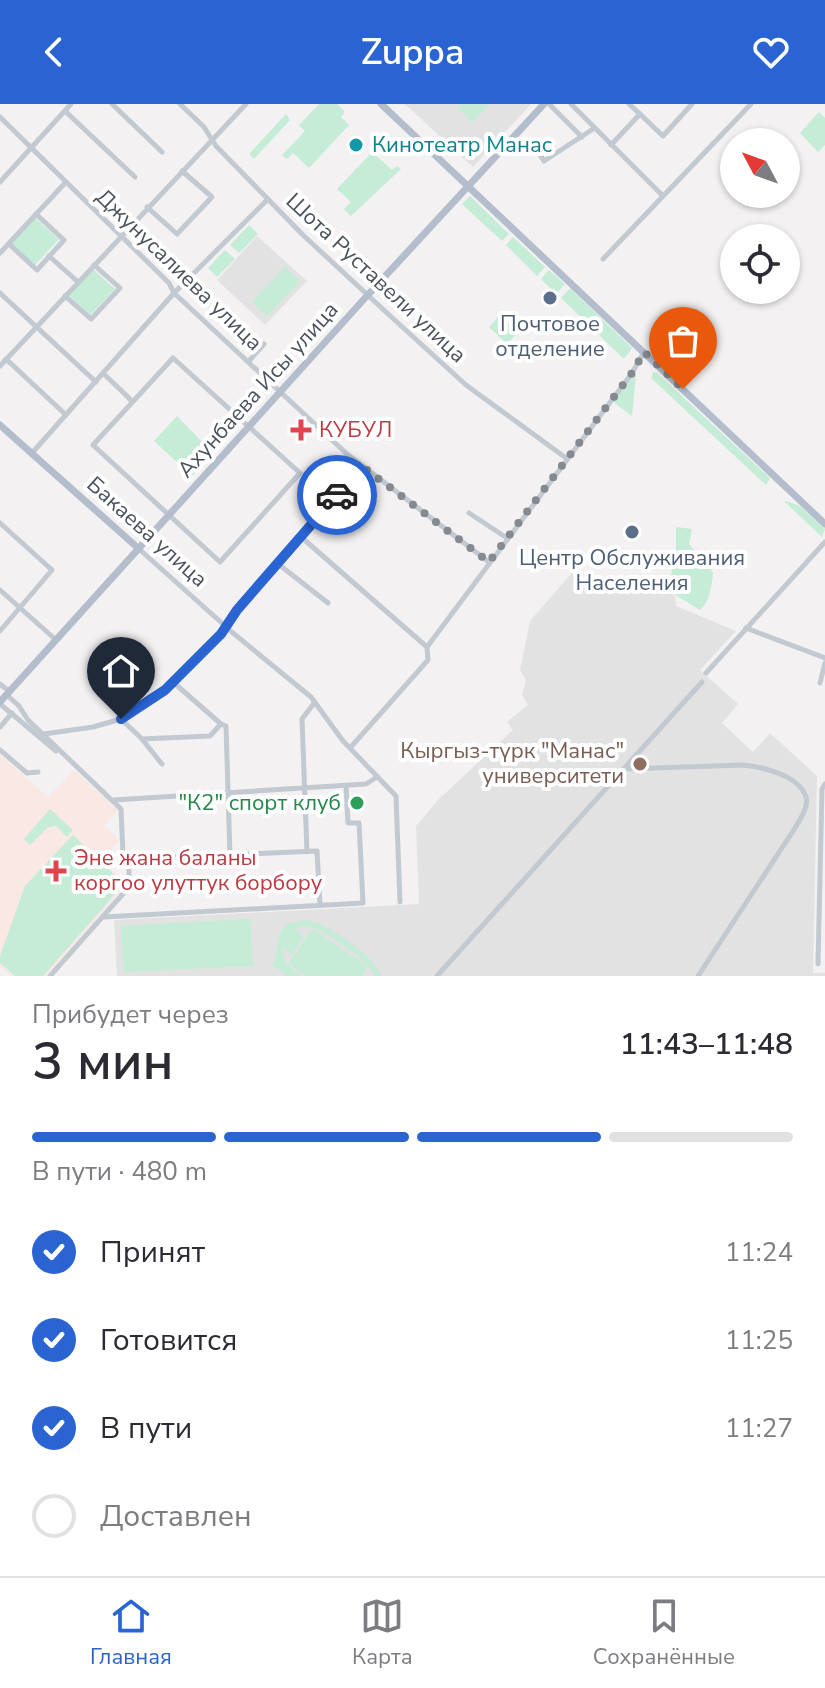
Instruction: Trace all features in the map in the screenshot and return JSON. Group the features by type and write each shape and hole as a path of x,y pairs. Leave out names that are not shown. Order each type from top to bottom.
{"main road":[{"path":"381,104 825,524"},
{"name":"Ахунбаева Исы улица","path":"0,703 368,294 546,104"},
{"name":"Бакаева улица","path":"0,425 139,549"}],"street":[{"path":"0,182 71,104"},
{"path":"112,104 162,152"},
{"name":"Шота Руставели улица","path":"180,104 303,235 466,385 566,458"},
{"path":"0,366 246,104"},
{"path":"546,104 582,137"},
{"path":"571,104 662,195"},
{"path":"629,104 663,136 692,104"},
{"path":"603,259 751,104"},
{"path":"65,111 135,177"},
{"path":"611,145 640,114"},
{"name":"Джунусалиева улица","path":"0,117 169,283 174,293 363,467 489,562"},
{"path":"538,152 544,161 593,129"},
{"path":"147,207 177,234 212,197 182,171"},
{"path":"0,253 66,182"},
{"path":"32,453 174,293 268,199"},
{"path":"9,244 37,270 64,240 36,214"},
{"path":"49,256 78,282"},
{"path":"65,296 91,319 120,288 94,265"},
{"path":"0,293 96,382"},
{"path":"249,361 264,344"},
{"path":"349,748 428,660 427,647 632,373 644,352"},
{"path":"173,358 249,426 300,473 220,562 93,445 173,358"},
{"path":"6,359 66,415"},
{"path":"104,374 132,401"},
{"path":"44,734 93,727 121,719 165,690 226,626 300,536 363,467"},
{"path":"469,513 507,538"},
{"path":"0,523 52,570 0,631"},
{"path":"300,536 427,647"},
{"path":"706,673 825,542"},
{"name":"Бакаева улица","path":"139,549 288,676 315,702 349,748 396,796 400,902"},
{"path":"277,563 328,603"},
{"path":"0,590 56,641"},
{"path":"746,628 825,660 820,683"},
{"path":"173,682 226,726 230,856"},
{"path":"437,976 702,682"},
{"path":"0,684 44,734 121,809 123,855 129,863 129,887 50,976"},
{"path":"307,852 302,719 315,702"},
{"path":"0,703 56,751"},
{"path":"0,727 12,713"},
{"path":"121,719 162,764"},
{"path":"142,739 210,736 221,724"},
{"path":"0,750 27,773 38,772"},
{"path":"624,769 760,767 781,774 806,798 806,807 795,828 698,976"},
{"path":"113,800 346,786 366,784 377,777"},
{"path":"818,964 822,789 825,784"},
{"path":"104,917 363,903 359,823 348,823 346,786"},
{"path":"126,859 317,851 320,905"}],"shaded area":[{"path":"405,104 531,104 473,167"},
{"path":"257,236 307,281 265,325 217,280"},
{"name":"Кыргыз-түрк \"Манас\" университети","path":"571,574 660,589 675,596 676,606 736,631 700,670 738,704 722,723 753,752 770,733 817,776 813,973 825,973 825,976 117,976 114,920 419,904 416,826 438,800 513,730 507,722 528,705 522,695 526,680 520,670 530,621"},
{"name":"Эне жана баланы коргоо улуттук борбору","path":"0,755 48,797 74,770 118,810 104,826 119,840 102,861 124,882 124,887 46,976 11,976 0,967"}],"green space":[{"path":"319,104 337,104 345,112 341,117 349,125 309,168 293,153 287,159 282,155 305,131 299,125"},
{"path":"461,104 490,104 472,122 458,108"},
{"path":"819,112 825,118 825,145 818,152 800,133"},
{"path":"286,114 290,120 254,159 249,154"},
{"path":"372,152 392,170 397,166 401,169 351,216 344,209 351,202 337,189"},
{"path":"470,196 509,234 502,241 462,204"},
{"path":"35,218 59,239 35,265 11,244"},
{"path":"249,225 258,234 239,253 230,245"},
{"path":"513,237 545,267 537,276 506,245"},
{"path":"225,250 235,259 217,277 208,268"},
{"path":"285,267 300,281 267,316 252,302"},
{"path":"93,269 115,289 90,315 68,295"},
{"path":"549,270 565,284 556,294 541,279"},
{"path":"570,288 632,348 624,359 561,298"},
{"path":"500,315 518,332 507,344 489,327"},
{"path":"653,372 770,478 766,485 651,378"},
{"path":"633,373 636,375 632,416 612,401"},
{"path":"177,416 213,453 192,476 154,441"},
{"path":"785,502 800,506 825,529 822,537"},
{"path":"676,527 692,529 689,544 713,572 708,597 700,610 669,591 672,568 676,563"},
{"path":"50,809 73,830 67,837 56,826 48,827 30,845 24,839"},
{"path":"73,835 124,884 43,976 15,976 0,963 0,956 25,886"},
{"path":"250,919 253,966 124,972 121,926"},
{"path":"308,920 350,942 370,960 381,976 375,976 365,963 339,942 306,926 294,929 304,936 292,954 282,949 286,964 302,976 288,976 272,965 282,930 287,925"},
{"path":"312,929 368,966 362,976 307,976 288,964"}],"way so far":[{"path":"337,495 363,467 489,562 632,373 644,352 683,389"}],"place":[{"name":"Кинотеатр Манас","path":"356,145"},
{"name":"Почтовое отделение","path":"550,298"},
{"name":"КУБУЛ","path":"301,430"},
{"name":"Центр Обслуживания Населения","path":"632,532"},
{"name":"Кыргыз-түрк \"Манас\" университети","path":"640,764"},
{"name":"\"К2\" спорт клуб","path":"357,803"},
{"name":"Эне жана баланы коргоо улуттук борбору","path":"56,871"}],"route":[{"path":"121,719 165,690 221,634 230,618 337,495"}]}
